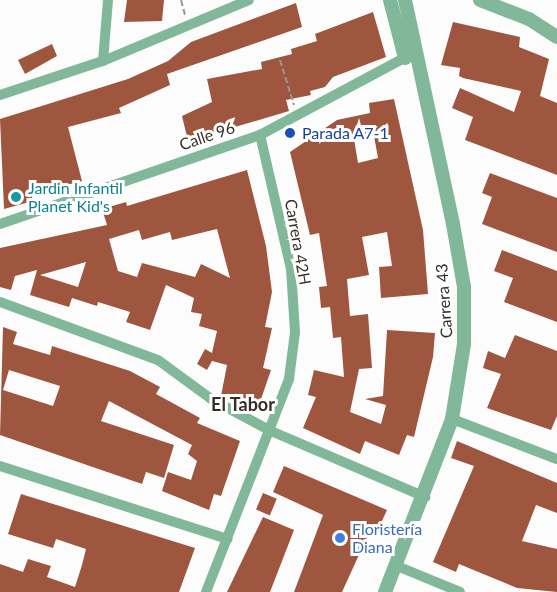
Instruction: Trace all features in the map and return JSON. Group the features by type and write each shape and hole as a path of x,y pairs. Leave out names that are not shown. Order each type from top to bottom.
{"street":[{"path":"103,61 108,0"},
{"path":"0,95 103,61 249,0"},
{"name":"Carrera 43","path":"385,592 425,497 452,419 464,344 464,287 438,142 390,0"},
{"name":"Carrera 43","path":"405,0 410,55"},
{"path":"480,0 529,19 557,37"},
{"name":"Calle 96","path":"0,224 260,135 410,55"},
{"name":"Carrera 42H","path":"206,592 271,431 289,380 295,332 291,269 260,135"},
{"path":"0,302 159,360 211,399 271,431 425,497"},
{"path":"452,419 557,459"},
{"path":"0,466 228,539"},
{"path":"397,566 460,592"}],"path":[{"path":"181,0 188,26"},
{"path":"280,60 299,116"}],"building":[{"path":"127,0 164,0 162,21 124,22"},
{"path":"296,3 302,27 167,74 170,85 119,108 121,113 68,127 82,181 31,194 33,201 4,209 0,119 128,79 168,61 191,42"},
{"path":"373,12 386,57 333,77 325,87 310,91 311,95 286,100 289,111 188,141 182,116 212,102 207,79 262,69 261,62 292,54 291,49 317,41 315,34"},
{"path":"453,22 520,37 519,47 549,59 540,96 557,103 557,175 465,140 473,117 452,108 460,88 514,112 521,91 463,78 459,76 460,68 441,65"},
{"path":"52,44 57,56 25,74 18,60"},
{"path":"394,99 423,230 428,294 381,298 379,267 392,266 387,232 362,237 369,275 347,279 350,316 368,314 372,368 359,369 350,412 381,424 386,405 365,399 383,396 387,330 435,333 433,357 414,437 407,435 399,455 365,441 360,454 303,428 316,397 308,395 314,370 344,377 341,337 333,338 330,307 321,308 319,287 327,286 319,233 310,235 290,152 337,120 370,113 369,103","holes":["374,136 378,158 358,163 354,139"]},
{"path":"247,170 266,246 272,292 265,327 272,328 263,368 271,370 258,408 221,396 227,365 212,361 207,370 197,364 205,349 212,353 217,331 199,326 202,314 191,312 194,298 166,285 150,330 126,322 130,312 98,302 97,306 72,298 69,307 30,295 37,270 15,276 11,290 0,287 0,248 107,225 102,209 126,202 127,206","holes":["217,229 230,278 201,264 195,277 142,263 137,277 118,271 109,239 139,230 142,240 170,232 172,240","86,262 78,287 40,275"]},
{"path":"490,173 557,198 557,252 482,224 492,197 482,193"},
{"path":"502,250 557,271 557,322 504,302 513,278 494,271"},
{"path":"3,327 17,332 13,344 50,355 52,346 130,371 160,387 156,394 200,418 197,423 240,441 221,496 214,494 209,510 162,491 168,472 191,480 197,461 188,454 192,445 109,401 101,421 174,445 164,478 146,472 142,484 0,435","holes":["9,370 60,386 53,406 3,390"]},
{"path":"515,335 557,351 557,416 551,430 487,408 501,374 483,368 488,351 505,358"},
{"path":"457,441 557,483 557,513 536,505 522,541 557,549 557,592 517,588 459,564 456,572 433,562 474,466 451,458"},
{"path":"284,466 387,510 375,536 369,533 342,592 294,592 323,515 273,492"},
{"path":"263,493 277,499 270,515 256,510"},
{"path":"21,494 195,548 179,592 0,592 0,564 23,572 28,559 51,566 47,577 75,587 86,549 56,539 53,548 8,534"},
{"path":"263,517 294,530 270,592 227,592"}],"place":[{"name":"Parada A7-1","path":"290,133"},
{"name":"Jardin Infantil Planet Kid's","path":"16,197"},
{"name":"Floristería Diana","path":"340,538"}],"district":[{"name":"El Tabor","path":"243,404"}]}
